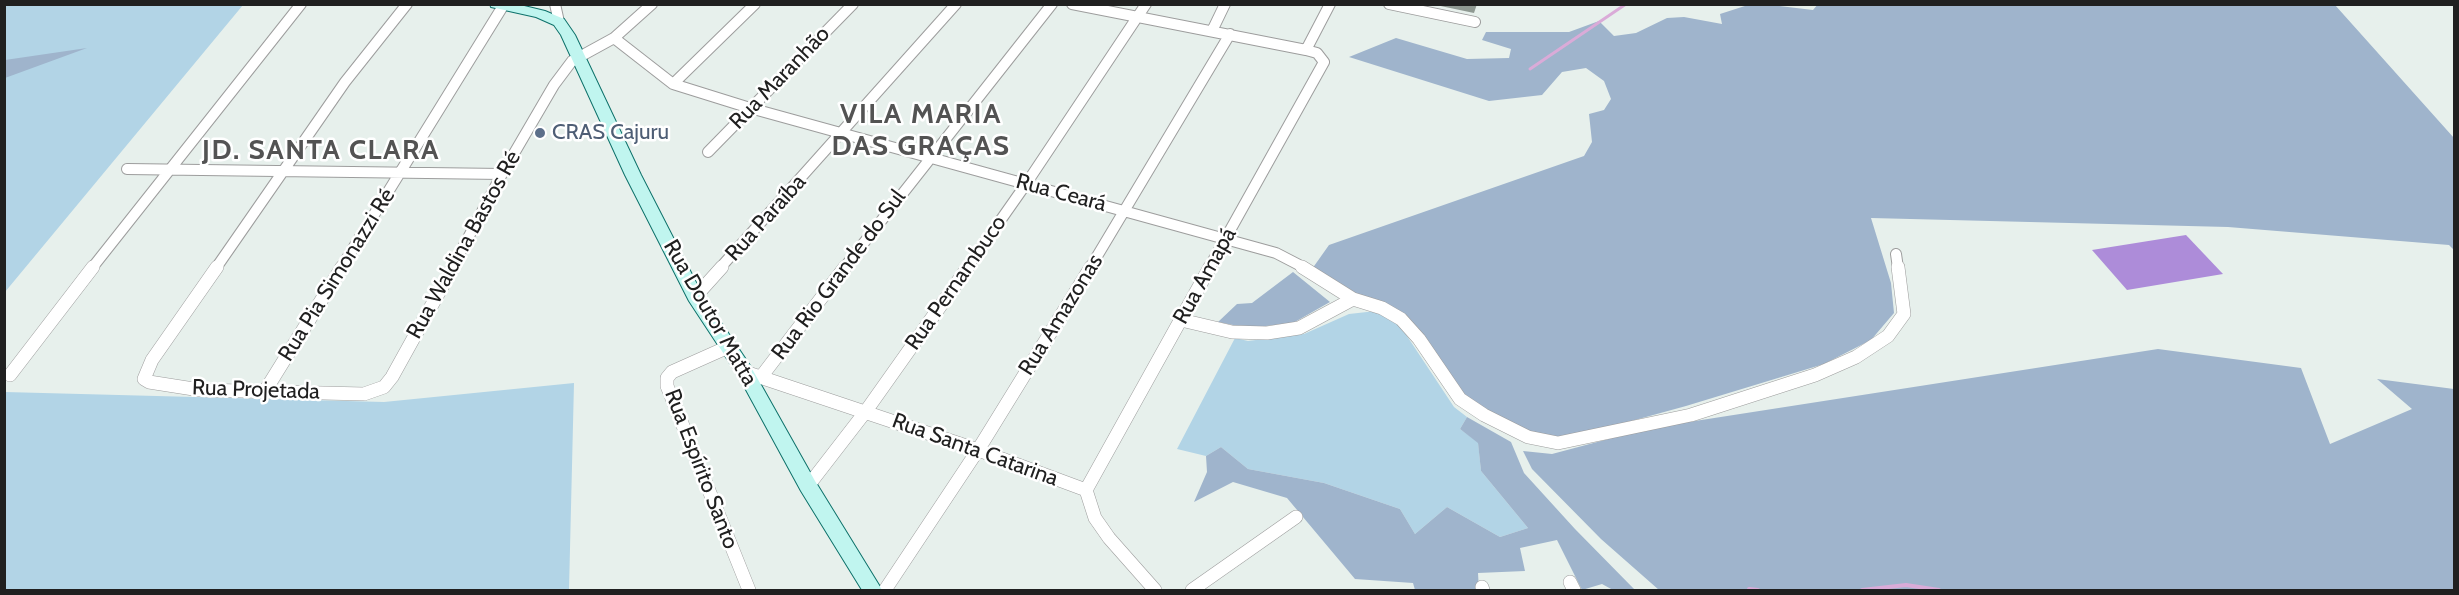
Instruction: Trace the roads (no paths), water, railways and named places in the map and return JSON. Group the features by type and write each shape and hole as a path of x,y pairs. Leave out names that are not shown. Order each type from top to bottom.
{"street":[{"path":"10,375 168,170 301,4"},
{"path":"284,171 345,82 406,4"},
{"path":"555,4 559,22"},
{"name":"Rua Waldina Bastos Ré","path":"364,394 384,387 392,377 502,174 554,85 578,58 614,38 652,4"},
{"path":"614,38 673,84 755,4"},
{"name":"Rua Maranhão","path":"708,152 853,4"},
{"name":"Rua Paraíba","path":"695,297 956,4"},
{"name":"Rua Rio Grande do Sul","path":"753,375 1052,4"},
{"path":"1072,4 1306,50 1330,4"},
{"name":"Rua Pernambuco","path":"808,486 866,411 1026,184 1146,4"},
{"path":"1212,31 1225,4"},
{"path":"1389,4 1475,22"},
{"path":"499,5 540,14 559,22"},
{"name":"Rua Pia Simonazzi Ré","path":"265,391 400,173 499,5"},
{"name":"Rua Doutor Matta","path":"559,22 568,35 695,297 728,347 753,375 808,486 872,591"},
{"name":"Rua Amazonas","path":"885,591 978,450 1125,211 1230,34"},
{"name":"Rua Amapá","path":"1086,490 1324,62 1321,56 1306,50"},
{"name":"Rua Ceará","path":"673,84 750,108 1276,253 1316,274 1353,298 1382,308 1401,319 1419,339 1460,399 1484,415 1527,437 1558,443 1691,415 1815,375 1856,357 1888,336 1904,314 1896,254"},
{"path":"128,169 502,174"},
{"name":"Rua Projetada","path":"284,171 152,360 144,379 149,382 200,390 364,394"},
{"path":"1181,320 1232,332 1267,333 1299,328 1353,298"},
{"name":"Rua Espírito Santo","path":"728,347 672,372 667,378 667,386 749,591"},
{"name":"Rua Santa Catarina","path":"753,375 866,411 1086,490 1095,518 1109,538 1155,591"},
{"path":"1192,591 1296,517"}],"waterway":[{"path":"1530,69 1626,4"},
{"path":"1862,590 1906,585 1939,590"},
{"path":"1749,589 1758,590"}],"place":[{"name":"CRAS Cajuru","path":"540,133"}],"district":[{"name":"VILA MARIA DAS GRAÇAS","path":"921,131"},
{"name":"JD. SANTA CLARA","path":"321,151"}]}
